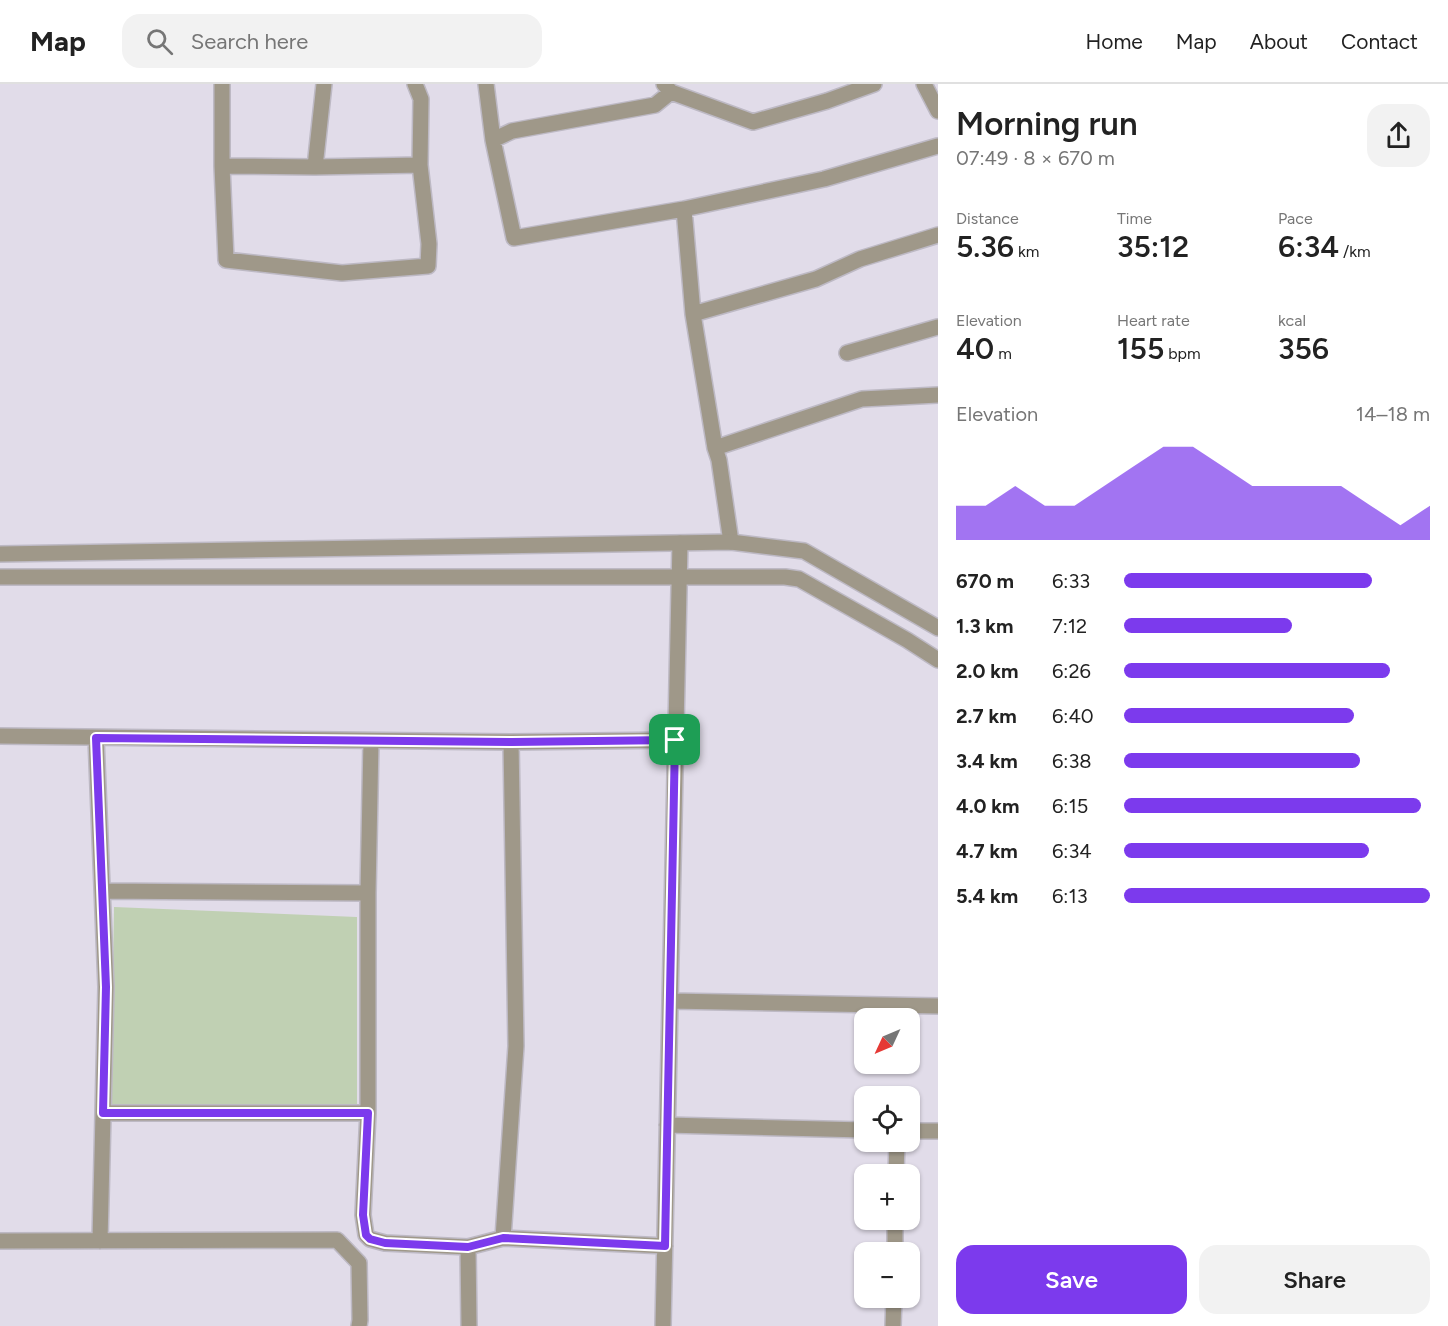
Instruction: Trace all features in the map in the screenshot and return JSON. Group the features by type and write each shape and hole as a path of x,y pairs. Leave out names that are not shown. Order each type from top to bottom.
{"street":[{"path":"222,84 222,166 226,260 342,273 428,266 429,244 420,165 421,99 415,84"},
{"path":"315,167 324,84"},
{"path":"486,84 493,141 514,238 684,209 824,179 938,146"},
{"path":"493,141 512,131 655,105 668,88 753,122 827,101 874,84"},
{"path":"924,84 938,111"},
{"path":"222,166 420,165"},
{"path":"684,209 693,314 731,542"},
{"path":"693,314 816,279 860,259 938,236"},
{"path":"847,353 938,327"},
{"path":"715,448 862,399 938,395"},
{"path":"0,554 731,542 804,551 938,628"},
{"path":"663,1326 680,543"},
{"path":"219,550 221,577"},
{"path":"799,579 804,551"},
{"path":"0,577 785,577 799,579 938,660"},
{"path":"0,736 512,742 675,740"},
{"path":"96,738 106,987 100,1242"},
{"path":"371,741 368,1113 363,1215 366,1235 370,1239 385,1243 468,1247 503,1238 665,1246"},
{"path":"503,1238 516,1046 512,742"},
{"path":"103,891 368,893"},
{"path":"670,1001 938,1006"},
{"path":"103,1113 368,1113"},
{"path":"667,1125 854,1130"},
{"path":"920,1131 938,1131"},
{"path":"0,1242 337,1240 359,1263 359,1326"},
{"path":"468,1247 469,1326"},
{"path":"893,1326 894,1308"}],"green space":[{"path":"114,907 357,917 357,1104 111,1106"}],"route":[{"path":"96,738 512,742 675,740 665,1246 503,1238 468,1247 385,1243 370,1239 366,1235 363,1215 368,1113 103,1113 106,987 96,738"}]}
